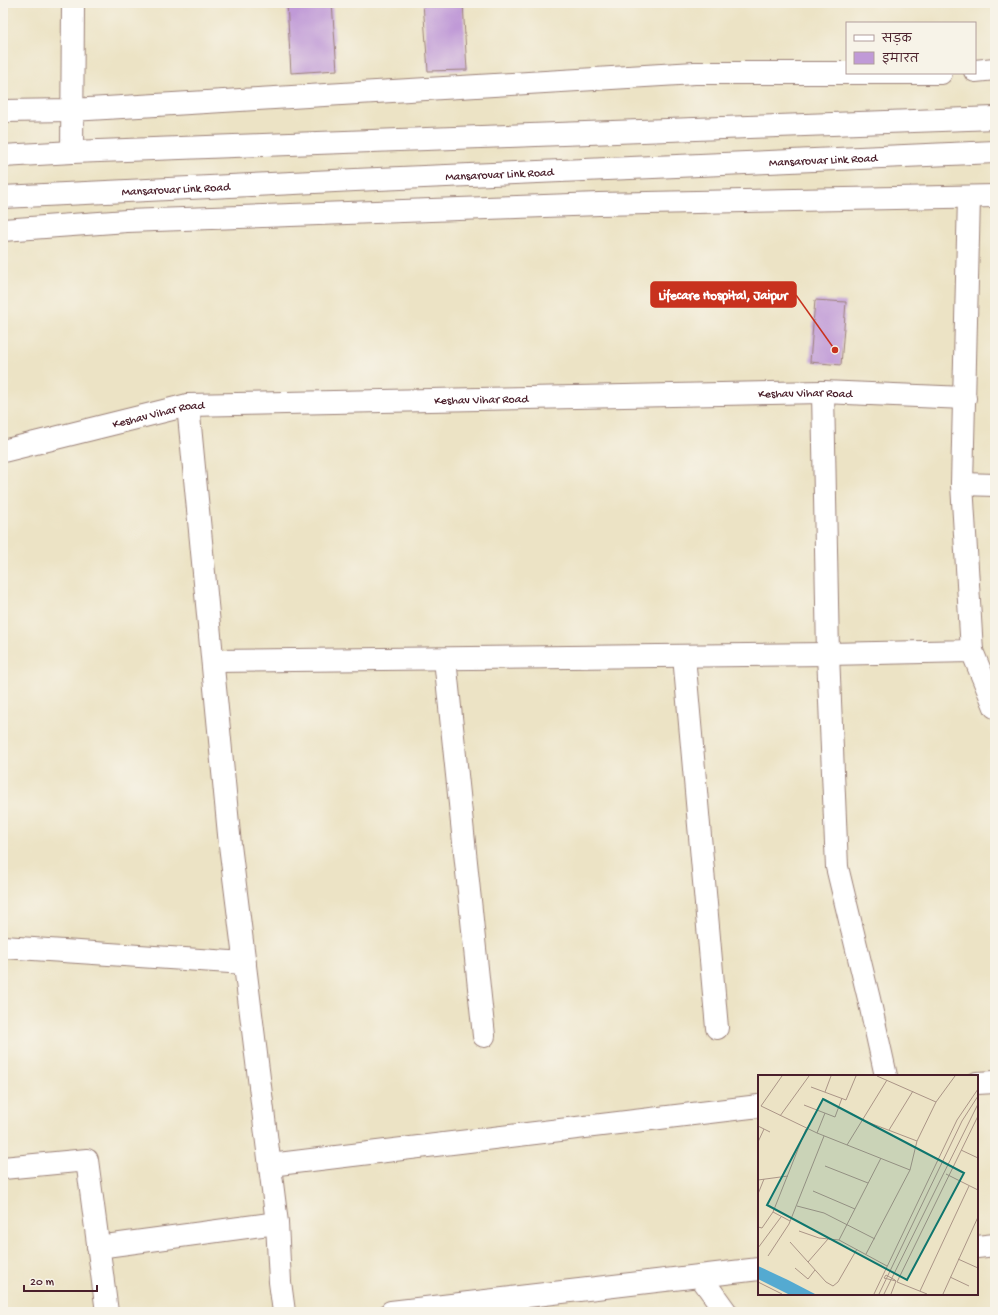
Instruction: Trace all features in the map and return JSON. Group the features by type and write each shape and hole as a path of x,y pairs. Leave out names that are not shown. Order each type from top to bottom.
{"street":[{"path":"72,152 73,3"},
{"path":"976,71 995,69"},
{"path":"3,111 72,110 695,73 846,73"},
{"path":"3,156 356,141 995,118"},
{"name":"Mansarovar Link Road","path":"3,196 995,152"},
{"path":"127,221 129,191"},
{"path":"3,230 127,221 599,204 995,196"},
{"path":"969,197 962,484 972,651 995,707"},
{"path":"823,392 828,654 837,867 886,1075"},
{"name":"Keshav Vihar Road","path":"3,451 188,405 823,392 965,398"},
{"path":"188,405 230,845 277,1223 280,1282 284,1312"},
{"path":"962,484 995,485"},
{"path":"213,661 684,656 972,651"},
{"path":"684,656 717,1028"},
{"path":"445,658 484,1036"},
{"path":"3,947 245,963"},
{"path":"978,1083 995,1082"},
{"path":"270,1165 758,1106"},
{"path":"3,1168 87,1160 107,1312"},
{"path":"98,1247 277,1223"},
{"path":"978,1247 995,1245"},
{"path":"391,1312 758,1269"},
{"path":"700,1276 726,1312"}],"building":[{"path":"287,3 332,3 337,70 291,73"},
{"path":"423,3 463,3 467,70 428,71"},
{"path":"815,300 846,302 841,365 810,362"}],"place":[{"name":"Lifecare Hospital, Jaipur","path":"835,350"}]}
